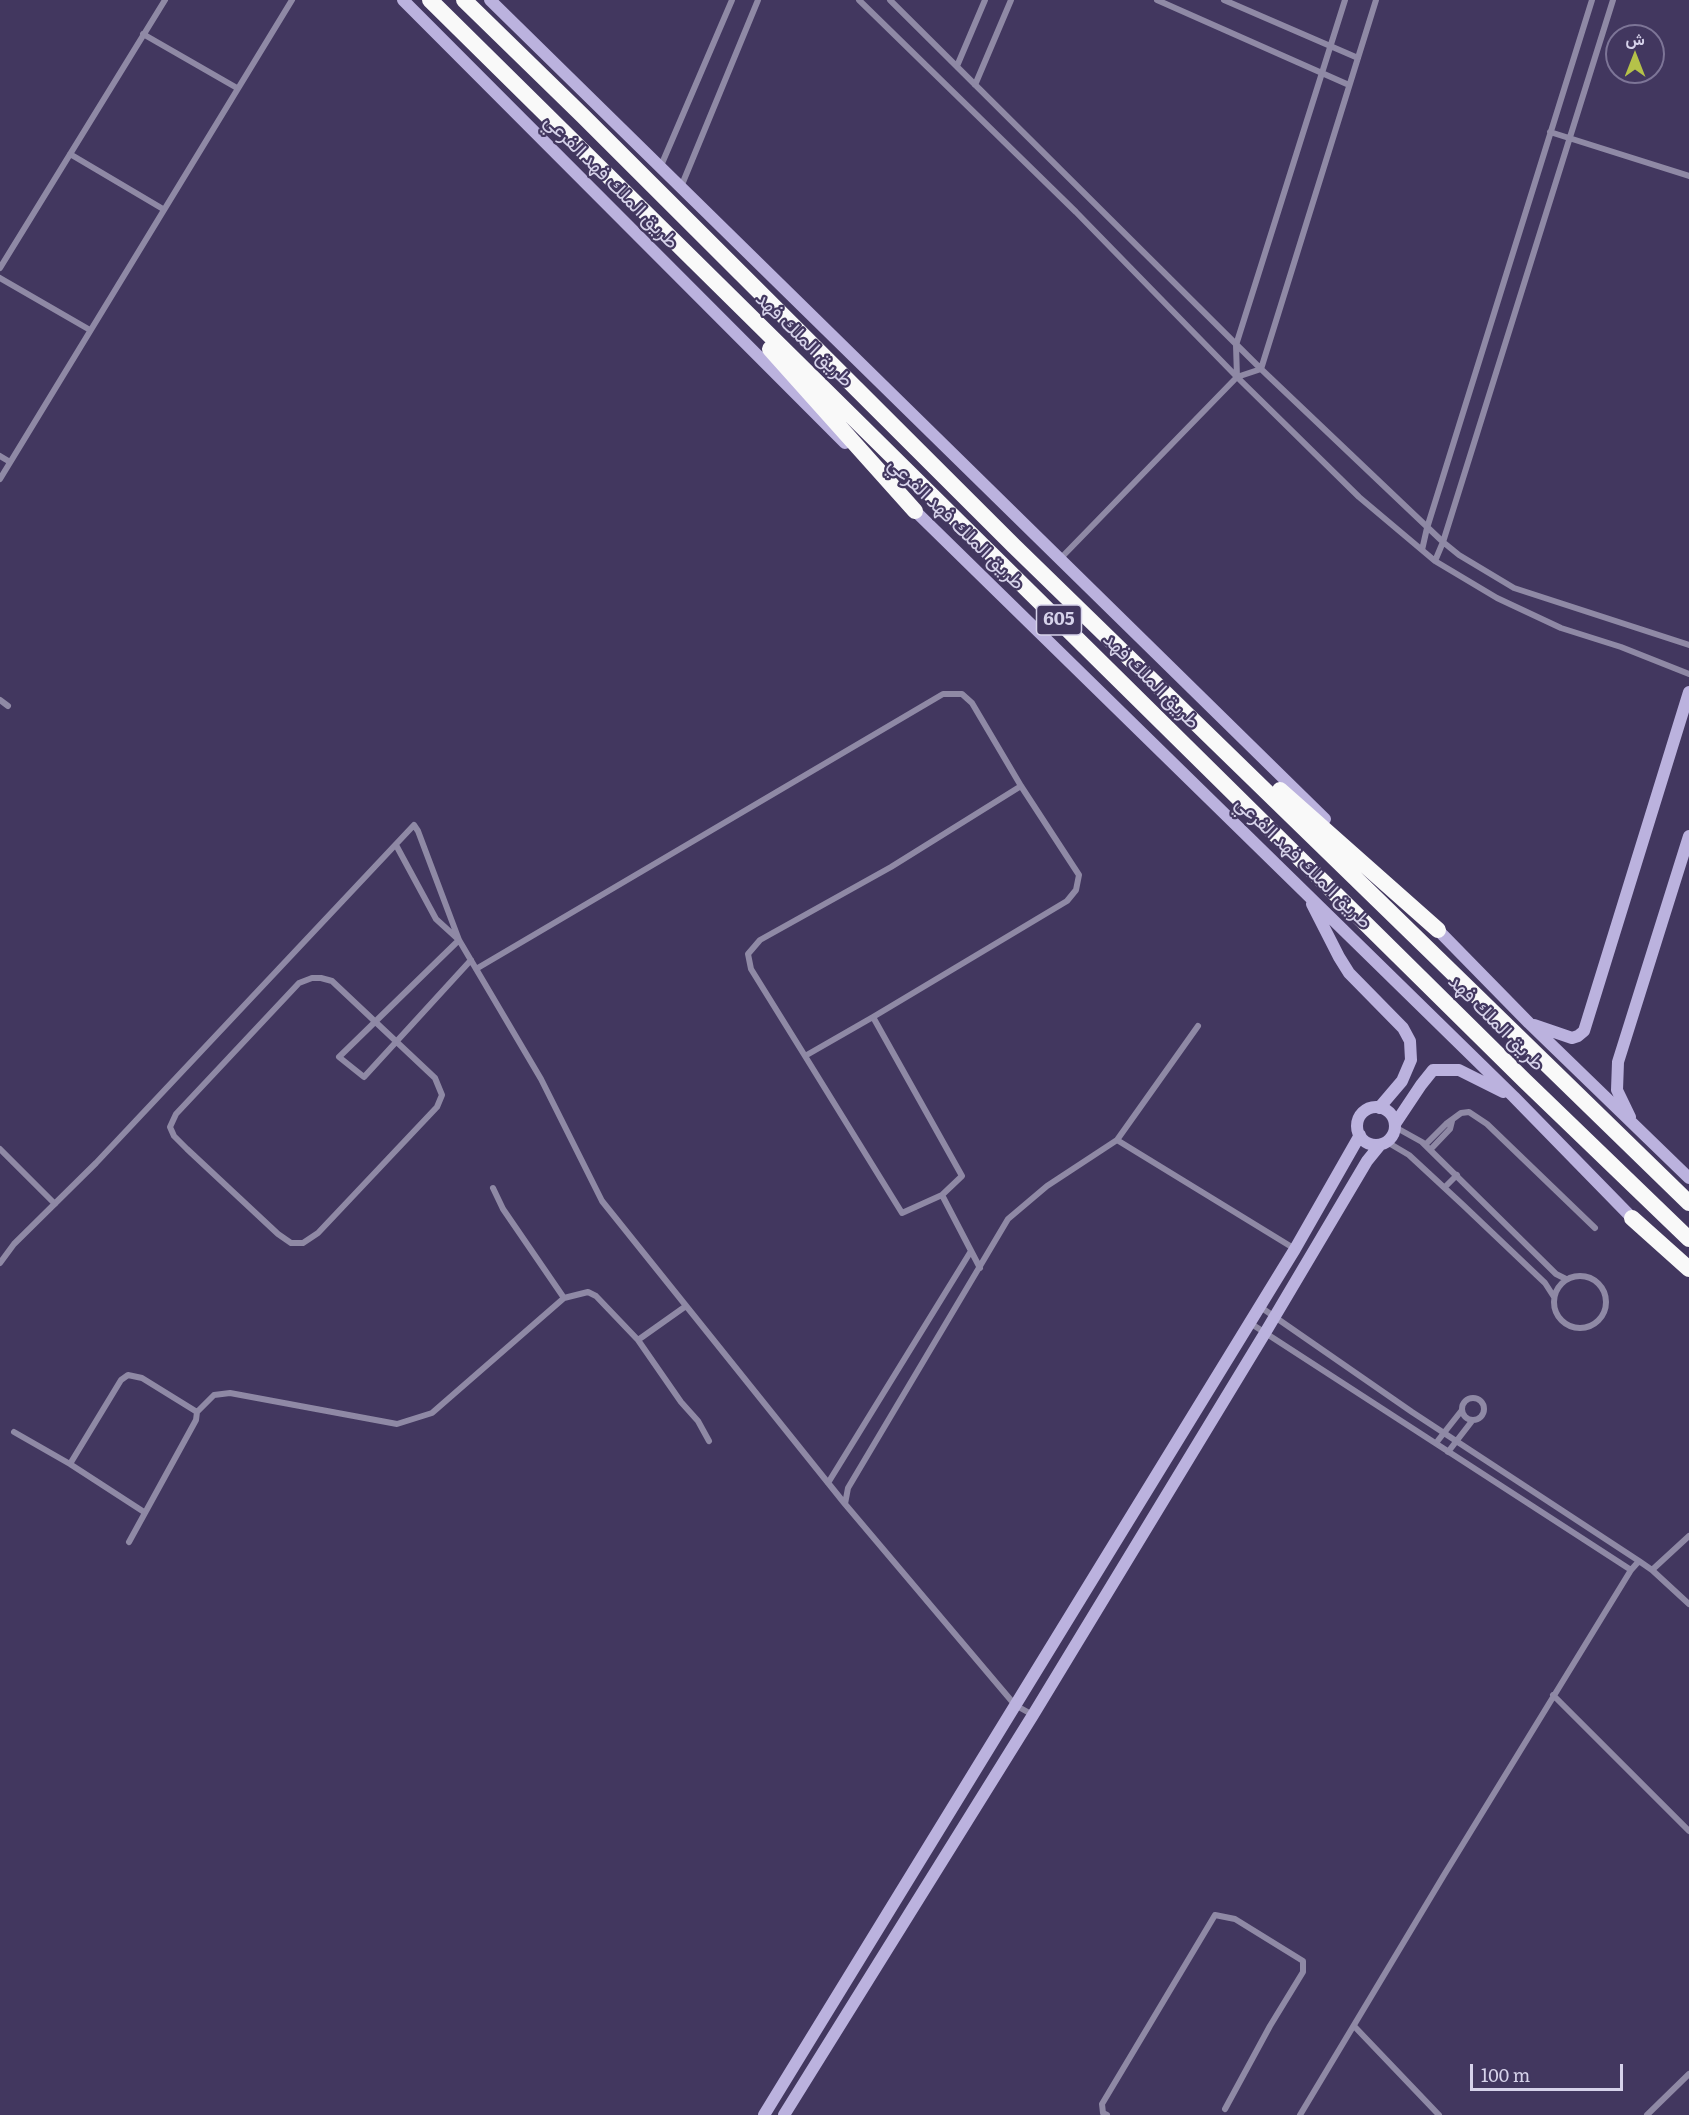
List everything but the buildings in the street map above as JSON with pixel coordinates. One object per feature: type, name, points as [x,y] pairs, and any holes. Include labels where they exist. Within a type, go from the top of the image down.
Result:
[{"type":"highway","name":"طريق الملك فهد","points":[[430,0],[1689,1239]]},
{"type":"highway","name":"طريق الملك فهد","points":[[464,0],[1104,634],[1689,1203]]},
{"type":"highway","points":[[654,222],[915,511]]},
{"type":"highway","points":[[1104,634],[1438,930]]},
{"type":"highway","points":[[1632,1218],[1689,1269]]},
{"type":"main road","name":"طريق الملك فهد الفرعي","points":[[403,0],[807,407],[1514,1097],[1689,1274]]},
{"type":"main road","points":[[492,2],[1059,561],[1438,930],[1528,1023],[1689,1178]]},
{"type":"main road","points":[[1528,1023],[1572,1038],[1584,1031],[1593,1009],[1689,692]]},
{"type":"main road","points":[[1634,1123],[1617,1090],[1618,1062],[1689,836]]},
{"type":"main road","points":[[1306,893],[1349,973],[1403,1028],[1410,1041],[1411,1060],[1402,1081],[1379,1108]]},
{"type":"main road","points":[[783,2115],[1033,1715],[1367,1161],[1394,1134],[1395,1126],[1421,1085],[1433,1070],[1460,1070],[1514,1097]]},
{"type":"main road","points":[[1383,1143],[1366,1142],[1360,1135],[1357,1124],[1362,1114],[1371,1108],[1379,1108],[1390,1113],[1395,1126]]},
{"type":"main road","points":[[764,2115],[1295,1249],[1360,1135]]},
{"type":"street","points":[[0,268],[165,0]]},
{"type":"street","points":[[0,479],[292,0]]},
{"type":"street","points":[[660,168],[732,0]]},
{"type":"street","points":[[681,187],[758,0]]},
{"type":"street","points":[[859,0],[1076,212],[1237,377],[1359,497],[1435,561],[1497,598],[1561,628],[1621,647],[1689,674]]},
{"type":"street","points":[[891,0],[1236,345],[1427,528],[1459,555],[1514,588],[1689,645]]},
{"type":"street","points":[[957,66],[986,0]]},
{"type":"street","points":[[975,85],[1011,0]]},
{"type":"street","points":[[1157,0],[1350,85]]},
{"type":"street","points":[[1224,0],[1358,58]]},
{"type":"street","points":[[1237,377],[1236,345],[1345,0]]},
{"type":"street","points":[[1261,369],[1376,0]]},
{"type":"street","points":[[1422,550],[1592,0]]},
{"type":"street","points":[[1435,561],[1571,139],[1613,0]]},
{"type":"street","points":[[143,34],[237,88]]},
{"type":"street","points":[[1550,132],[1689,176]]},
{"type":"street","points":[[70,154],[163,210]]},
{"type":"street","points":[[0,278],[90,330]]},
{"type":"street","points":[[1059,561],[1237,377],[1261,369]]},
{"type":"street","points":[[0,456],[10,462]]},
{"type":"street","points":[[476,969],[943,694],[962,694],[972,703],[1021,786],[1079,875],[1076,890],[1067,901],[805,1056]]},
{"type":"street","points":[[0,700],[8,706]]},
{"type":"street","points":[[873,1017],[962,1176],[942,1196],[902,1213],[751,969],[748,954],[760,940],[891,867],[1021,786]]},
{"type":"street","points":[[0,1263],[14,1244],[96,1163],[414,825],[459,940],[541,1079],[602,1201],[845,1504],[1016,1705],[1033,1715]]},
{"type":"street","points":[[396,845],[435,919],[459,940]]},
{"type":"street","points":[[459,940],[339,1057],[363,1077],[471,960]]},
{"type":"street","points":[[312,978],[332,981],[375,1022],[435,1078],[442,1095],[437,1107],[318,1233],[303,1243],[291,1243],[278,1234],[174,1136],[170,1127],[176,1114],[299,983],[312,978]]},
{"type":"street","points":[[845,1504],[848,1488],[1008,1220],[1047,1186],[1117,1140],[1198,1026]]},
{"type":"street","points":[[1428,1147],[1450,1129],[1452,1121],[1461,1113],[1469,1112],[1487,1124],[1595,1228]]},
{"type":"street","points":[[1395,1126],[1428,1147],[1557,1274],[1566,1279]]},
{"type":"street","points":[[1117,1140],[1295,1249]]},
{"type":"street","points":[[1383,1143],[1409,1155],[1545,1283],[1554,1297]]},
{"type":"street","points":[[0,1149],[55,1204]]},
{"type":"street","points":[[1445,1188],[1457,1175]]},
{"type":"street","points":[[493,1188],[503,1209],[564,1298]]},
{"type":"street","points":[[942,1196],[980,1268]]},
{"type":"street","points":[[1501,1241],[1513,1230]]},
{"type":"street","points":[[828,1482],[971,1251]]},
{"type":"street","points":[[1578,1275],[1596,1281],[1604,1290],[1606,1297],[1603,1315],[1588,1327],[1569,1326],[1556,1313],[1554,1297],[1557,1288],[1566,1279],[1578,1275]]},
{"type":"street","points":[[129,1542],[196,1420],[197,1412],[214,1395],[230,1393],[397,1424],[432,1413],[564,1298],[588,1293],[596,1296],[638,1340],[681,1402],[698,1421],[710,1441]]},
{"type":"street","points":[[638,1340],[686,1306]]},
{"type":"street","points":[[1260,1306],[1455,1440],[1652,1570],[1689,1604]]},
{"type":"street","points":[[1249,1323],[1631,1570]]},
{"type":"street","points":[[70,1464],[121,1380],[128,1375],[142,1378],[197,1412]]},
{"type":"street","points":[[1436,1443],[1462,1410],[1464,1403],[1470,1399],[1481,1402],[1484,1408],[1483,1415],[1479,1419],[1472,1420],[1465,1417],[1462,1410]]},
{"type":"street","points":[[1448,1452],[1472,1420]]},
{"type":"street","points":[[14,1432],[70,1464],[144,1512]]},
{"type":"street","points":[[1652,1570],[1689,1536]]},
{"type":"street","points":[[1300,2115],[1553,1695],[1631,1570],[1639,1561]]},
{"type":"street","points":[[1553,1695],[1689,1832]]},
{"type":"street","points":[[1107,2115],[1103,2113],[1102,2104],[1215,1915],[1235,1919],[1303,1961],[1303,1972],[1225,2109]]},
{"type":"street","points":[[1354,2026],[1439,2115]]},
{"type":"street","points":[[1647,2115],[1689,2074]]}]
